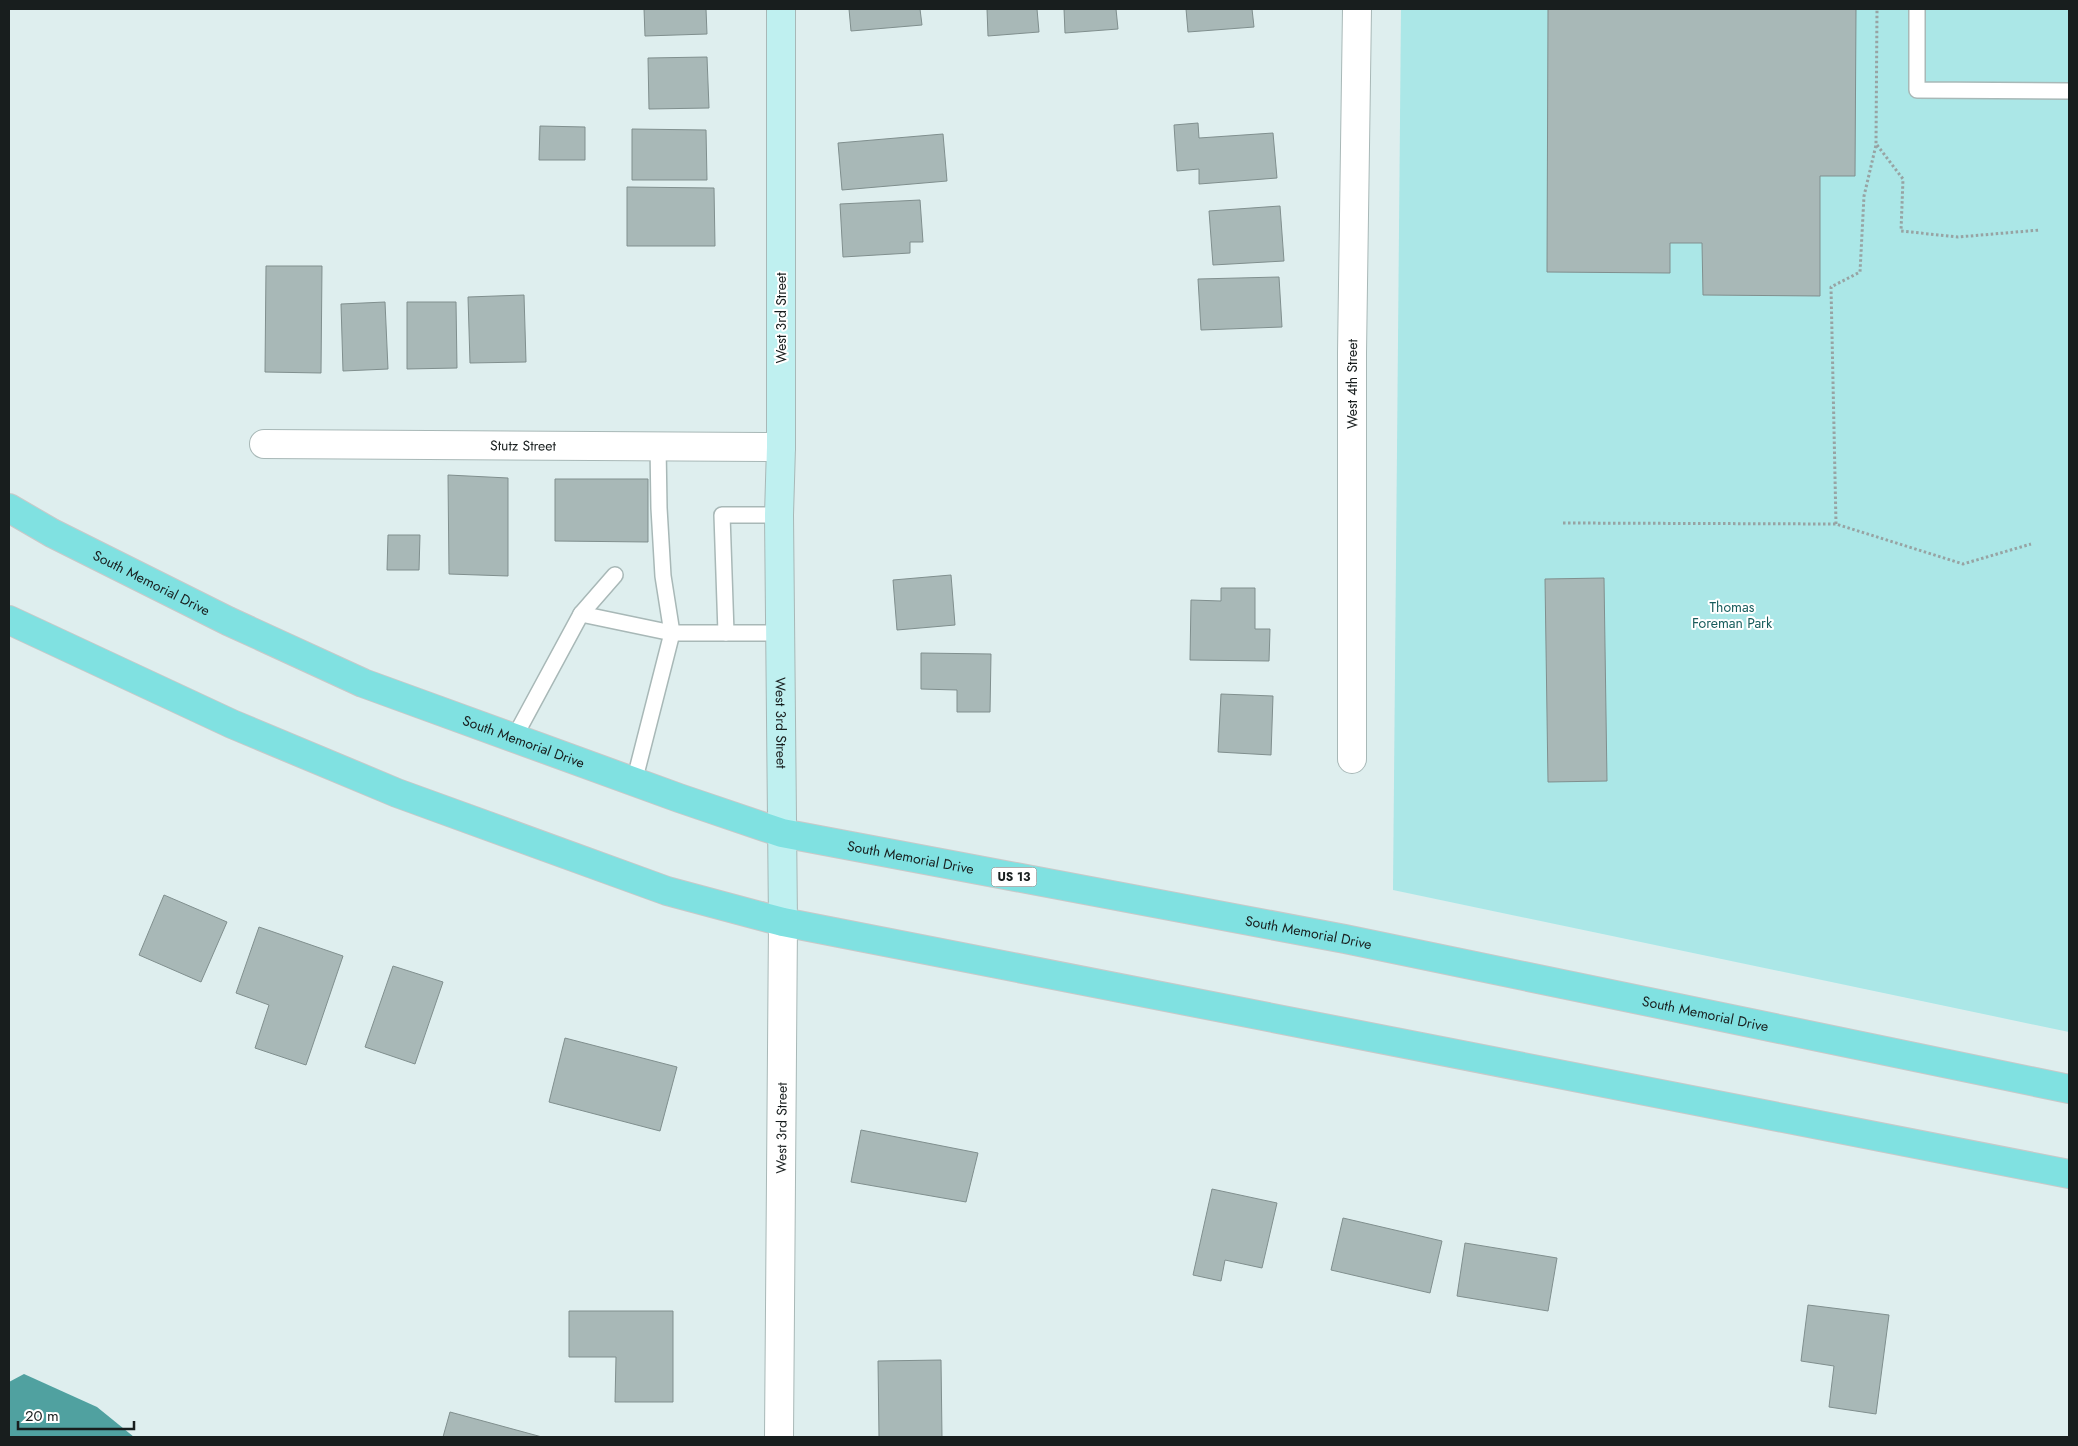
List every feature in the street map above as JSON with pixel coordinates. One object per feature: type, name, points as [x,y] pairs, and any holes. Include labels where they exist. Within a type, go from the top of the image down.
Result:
[{"type":"main road","name":"South Memorial Drive","points":[[9,508],[60,538],[363,683],[782,834],[1344,939],[2069,1088]]},
{"type":"main road","points":[[9,620],[232,724],[397,793],[667,891],[782,922],[2069,1174]]},
{"type":"street","name":"West 3rd Street","points":[[779,1437],[782,922],[782,634],[779,515],[781,447],[781,9]]},
{"type":"street","name":"West 4th Street","points":[[1352,759],[1352,353],[1357,9]]},
{"type":"street","name":"Stutz Street","points":[[264,444],[781,447]]},
{"type":"lane","points":[[1917,9],[1917,90],[2069,91]]},
{"type":"lane","points":[[634,782],[672,633],[656,576],[658,445]]},
{"type":"lane","points":[[726,634],[722,515],[779,515]]},
{"type":"lane","points":[[514,738],[581,614],[615,574]]},
{"type":"lane","points":[[581,614],[672,633],[782,634]]},
{"type":"path","points":[[1836,524],[1831,286],[1860,272],[1864,196],[1876,145],[1877,9]]},
{"type":"path","points":[[1876,145],[1903,179],[1900,231],[1958,237],[2040,230]]},
{"type":"path","points":[[1563,523],[1836,524],[1963,564],[2031,544]]},
{"type":"green space","name":"Thomas Foreman Park","points":[[1401,9],[2069,9],[2069,1032],[1393,890]]},
{"type":"shaded area","points":[[24,1374],[97,1407],[134,1437],[9,1437],[9,1382]]},
{"type":"building","points":[[644,9],[706,9],[707,34],[645,36]]},
{"type":"building","points":[[849,9],[920,9],[922,25],[851,31]]},
{"type":"building","points":[[987,9],[1037,9],[1039,32],[988,36]]},
{"type":"building","points":[[1064,9],[1116,9],[1118,29],[1065,33]]},
{"type":"building","points":[[1186,9],[1252,9],[1254,27],[1188,32]]},
{"type":"building","points":[[1548,9],[1856,9],[1855,176],[1820,176],[1820,296],[1703,295],[1702,243],[1670,243],[1670,273],[1547,272]]},
{"type":"building","points":[[707,57],[709,108],[649,109],[648,58]]},
{"type":"building","points":[[1198,123],[1199,138],[1273,133],[1277,178],[1199,184],[1199,169],[1177,171],[1174,125]]},
{"type":"building","points":[[540,126],[585,127],[585,160],[539,160]]},
{"type":"building","points":[[632,129],[706,130],[707,180],[632,180]]},
{"type":"building","points":[[943,134],[947,181],[842,190],[838,143]]},
{"type":"building","points":[[627,187],[714,188],[715,246],[627,246]]},
{"type":"building","points":[[920,200],[923,242],[910,242],[910,253],[843,257],[840,204]]},
{"type":"building","points":[[1280,206],[1284,261],[1213,265],[1209,211]]},
{"type":"building","points":[[266,266],[322,266],[321,373],[265,372]]},
{"type":"building","points":[[1279,277],[1282,327],[1201,330],[1198,279]]},
{"type":"building","points":[[524,295],[526,362],[470,363],[468,297]]},
{"type":"building","points":[[385,302],[388,369],[343,371],[341,304]]},
{"type":"building","points":[[407,302],[456,302],[457,368],[407,369]]},
{"type":"building","points":[[448,475],[508,478],[508,576],[449,574]]},
{"type":"building","points":[[555,479],[648,479],[648,542],[555,541]]},
{"type":"building","points":[[388,535],[420,535],[419,570],[387,570]]},
{"type":"building","points":[[951,575],[955,625],[897,630],[893,580]]},
{"type":"building","points":[[1604,578],[1607,781],[1548,782],[1545,579]]},
{"type":"building","points":[[1221,588],[1255,588],[1255,629],[1270,629],[1269,661],[1190,660],[1191,600],[1221,601]]},
{"type":"building","points":[[921,653],[991,654],[990,712],[957,712],[957,690],[921,689]]},
{"type":"building","points":[[1221,694],[1273,696],[1271,755],[1218,752]]},
{"type":"building","points":[[164,895],[227,922],[201,982],[139,955]]},
{"type":"building","points":[[259,927],[343,956],[306,1065],[255,1048],[269,1005],[236,993]]},
{"type":"building","points":[[393,966],[443,982],[415,1064],[365,1047]]},
{"type":"building","points":[[565,1038],[677,1067],[660,1131],[549,1102]]},
{"type":"building","points":[[861,1130],[978,1153],[966,1202],[851,1182]]},
{"type":"building","points":[[1212,1189],[1277,1203],[1262,1268],[1225,1260],[1221,1281],[1193,1275]]},
{"type":"building","points":[[1343,1218],[1442,1241],[1430,1293],[1331,1270]]},
{"type":"building","points":[[1465,1243],[1557,1258],[1548,1311],[1457,1296]]},
{"type":"building","points":[[1808,1305],[1889,1315],[1876,1414],[1829,1407],[1834,1366],[1801,1361]]},
{"type":"building","points":[[569,1311],[673,1311],[673,1402],[615,1402],[616,1357],[569,1357]]},
{"type":"building","points":[[941,1360],[942,1437],[879,1437],[878,1361]]},
{"type":"building","points":[[450,1412],[542,1437],[443,1437]]}]
